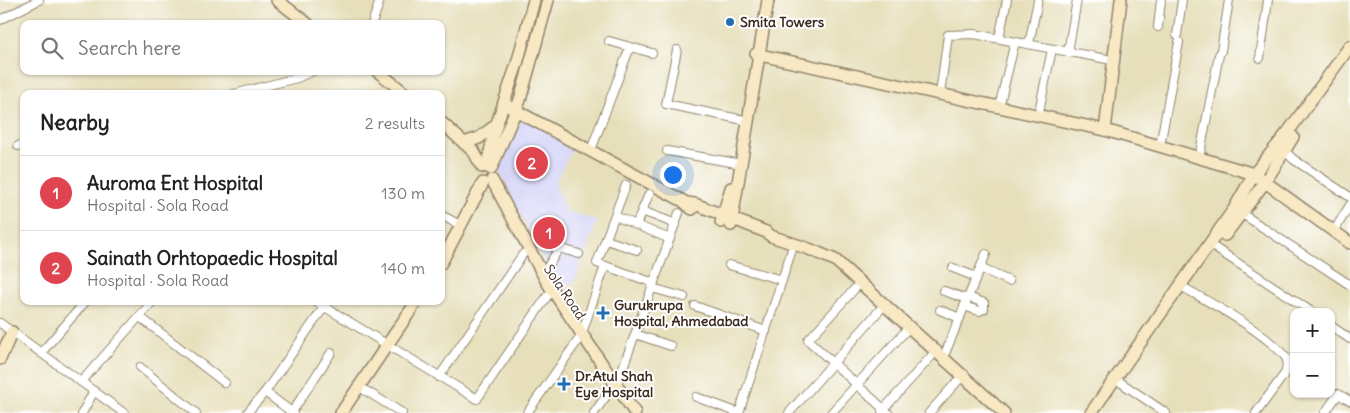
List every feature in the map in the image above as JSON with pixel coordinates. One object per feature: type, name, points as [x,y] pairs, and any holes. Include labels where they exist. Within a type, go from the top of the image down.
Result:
[{"type":"street","points":[[0,20],[39,0]]},
{"type":"street","points":[[277,0],[303,20]]},
{"type":"street","points":[[287,0],[313,20]]},
{"type":"street","points":[[373,20],[380,0]]},
{"type":"street","points":[[486,174],[496,125],[504,104],[534,0]]},
{"type":"street","points":[[445,254],[462,226],[516,109],[548,0]]},
{"type":"street","points":[[726,221],[758,55],[764,0]]},
{"type":"street","points":[[726,221],[768,0]]},
{"type":"street","points":[[999,38],[1007,0]]},
{"type":"street","points":[[1029,44],[1038,0]]},
{"type":"street","points":[[1068,52],[1077,0]]},
{"type":"street","points":[[1105,130],[1112,60],[1121,0]]},
{"type":"street","points":[[1158,27],[1162,0]]},
{"type":"street","points":[[1160,146],[1178,38],[1182,0]]},
{"type":"street","points":[[1199,158],[1229,0]]},
{"type":"street","points":[[1260,58],[1268,0]]},
{"type":"street","points":[[940,94],[948,35],[974,34],[1112,60]]},
{"type":"street","points":[[610,41],[652,53]]},
{"type":"street","points":[[999,107],[1014,42]]},
{"type":"street","points":[[1091,413],[1234,209],[1254,174],[1288,132],[1350,46]]},
{"type":"street","points":[[591,150],[630,47]]},
{"type":"street","points":[[1038,116],[1052,49]]},
{"type":"street","points":[[677,50],[666,104],[744,120]]},
{"type":"street","points":[[758,55],[1105,130],[1254,174],[1350,242]]},
{"type":"street","points":[[1098,413],[1215,248],[1266,182],[1284,150],[1350,59]]},
{"type":"street","points":[[250,90],[304,75]]},
{"type":"street","points":[[374,75],[392,90]]},
{"type":"street","points":[[382,75],[401,90]]},
{"type":"street","points":[[504,104],[591,150],[693,209],[726,221],[766,232],[771,236],[835,260],[964,374],[1004,413]]},
{"type":"street","points":[[464,143],[479,138],[496,125]]},
{"type":"street","name":"Sola Road","points":[[445,126],[474,152],[543,275],[580,336],[635,413]]},
{"type":"street","name":"Sola Road","points":[[445,134],[486,174],[498,208],[523,254],[548,295],[580,336]]},
{"type":"street","points":[[1284,150],[1293,159],[1350,197]]},
{"type":"street","points":[[668,151],[736,163]]},
{"type":"street","points":[[626,185],[597,263],[684,297]]},
{"type":"street","points":[[636,225],[649,194]]},
{"type":"street","points":[[1334,231],[1350,205]]},
{"type":"street","points":[[642,211],[676,224]]},
{"type":"street","points":[[594,413],[614,386],[636,334],[679,213]]},
{"type":"street","points":[[1241,213],[1350,285]]},
{"type":"street","points":[[445,216],[462,226]]},
{"type":"street","points":[[615,216],[670,239]]},
{"type":"street","points":[[606,240],[637,250]]},
{"type":"street","points":[[696,397],[739,413],[794,244]]},
{"type":"street","points":[[543,275],[560,248],[578,254]]},
{"type":"street","points":[[1215,248],[1306,308]]},
{"type":"street","points":[[439,377],[523,254]]},
{"type":"street","points":[[860,283],[808,340],[884,412],[940,353],[960,318],[986,254]]},
{"type":"street","points":[[729,265],[782,280]]},
{"type":"street","points":[[527,413],[580,336],[605,266]]},
{"type":"street","points":[[953,268],[976,277]]},
{"type":"street","points":[[980,268],[1009,280]]},
{"type":"street","points":[[1186,289],[1226,312],[1277,346],[1287,360],[1286,372],[1256,413]]},
{"type":"street","points":[[944,291],[967,301]]},
{"type":"street","points":[[321,305],[477,399],[548,295]]},
{"type":"street","points":[[788,413],[834,364],[885,304]]},
{"type":"street","points":[[41,353],[83,305]]},
{"type":"street","points":[[81,382],[150,305]]},
{"type":"street","points":[[341,413],[414,305]]},
{"type":"street","points":[[695,306],[766,331]]},
{"type":"street","points":[[247,413],[265,392],[324,307]]},
{"type":"street","points":[[940,310],[960,318]]},
{"type":"street","points":[[140,316],[225,383]]},
{"type":"street","points":[[0,323],[124,413]]},
{"type":"street","points":[[832,413],[910,326]]},
{"type":"street","points":[[1335,329],[1350,339]]},
{"type":"street","points":[[0,359],[12,332]]},
{"type":"street","points":[[636,334],[671,346]]},
{"type":"street","points":[[265,392],[292,413],[331,352]]},
{"type":"street","points":[[140,367],[196,413]]},
{"type":"street","points":[[929,413],[964,374]]},
{"type":"street","points":[[1120,382],[1166,413]]},
{"type":"street","points":[[358,386],[402,413]]},
{"type":"street","name":"Sola Road","points":[[614,386],[628,413]]},
{"type":"street","points":[[82,413],[94,391]]},
{"type":"street","points":[[1325,413],[1338,394],[1350,401]]},
{"type":"shaded area","points":[[524,116],[575,144],[555,182],[565,210],[597,221],[574,283],[569,283],[563,298],[496,166]]},
{"type":"place","name":"Smita Towers","points":[[730,22]]},
{"type":"place","name":"Sainath Orhtopaedic Hospital","points":[[532,163]]},
{"type":"place","name":"Auroma Ent Hospital","points":[[549,233]]},
{"type":"place","name":"Gurukrupa Hospital, Ahmedabad","points":[[603,313]]},
{"type":"place","name":"Dr.Atul Shah Eye Hospital","points":[[564,384]]}]
